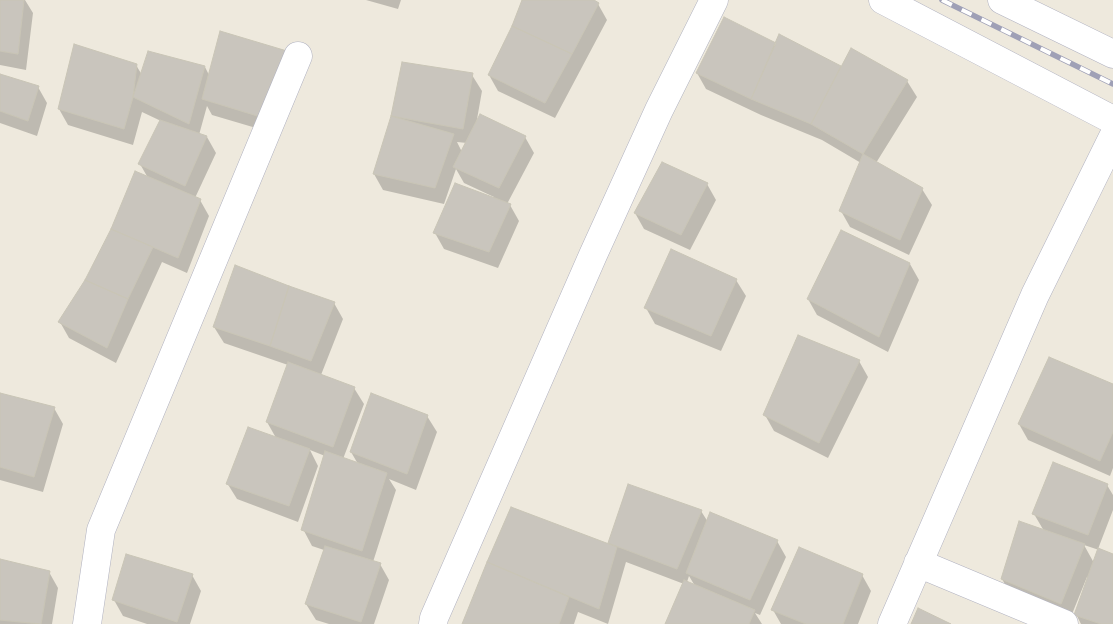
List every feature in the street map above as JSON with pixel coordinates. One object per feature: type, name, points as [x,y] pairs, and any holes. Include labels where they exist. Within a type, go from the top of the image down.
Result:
[{"type":"street","points":[[433,624],[593,255],[659,110],[714,0]]},
{"type":"street","points":[[883,0],[1113,120]]},
{"type":"street","points":[[1002,0],[1113,54]]},
{"type":"street","points":[[87,624],[101,530],[298,56]]},
{"type":"street","points":[[892,624],[1035,295],[1113,137]]},
{"type":"street","points":[[918,563],[1064,624]]},
{"type":"building","points":[[0,0],[24,0],[18,54],[0,51]]},
{"type":"building","points":[[522,0],[594,0],[599,3],[572,54],[512,26]]},
{"type":"building","points":[[724,17],[776,43],[751,99],[696,73]]},
{"type":"building","points":[[512,26],[572,54],[545,103],[488,75]]},
{"type":"building","points":[[220,31],[287,51],[264,118],[202,99]]},
{"type":"building","points":[[779,34],[841,66],[811,124],[751,99]]},
{"type":"building","points":[[74,44],[137,64],[133,97],[124,129],[58,109]]},
{"type":"building","points":[[851,48],[908,80],[863,154],[811,124]]},
{"type":"building","points":[[148,51],[205,66],[189,124],[133,97]]},
{"type":"building","points":[[402,62],[473,73],[463,129],[391,116]]},
{"type":"building","points":[[0,74],[39,86],[28,121],[0,111]]},
{"type":"building","points":[[480,114],[526,136],[499,188],[453,167]]},
{"type":"building","points":[[391,116],[454,134],[435,188],[373,174]]},
{"type":"building","points":[[160,120],[207,136],[185,186],[138,164]]},
{"type":"building","points":[[863,154],[923,188],[900,240],[839,211]]},
{"type":"building","points":[[662,162],[708,183],[681,235],[634,213]]},
{"type":"building","points":[[135,171],[201,199],[178,258],[111,229]]},
{"type":"building","points":[[455,183],[511,204],[489,252],[433,233]]},
{"type":"building","points":[[111,229],[153,247],[128,299],[85,280]]},
{"type":"building","points":[[841,230],[910,263],[879,337],[807,299]]},
{"type":"building","points":[[671,249],[737,279],[711,336],[644,308]]},
{"type":"building","points":[[235,265],[289,286],[270,346],[213,327]]},
{"type":"building","points":[[85,280],[128,299],[107,348],[58,322]]},
{"type":"building","points":[[289,286],[335,302],[311,361],[270,346]]},
{"type":"building","points":[[798,335],[860,360],[819,443],[763,415]]},
{"type":"building","points":[[1049,357],[1113,384],[1113,432],[1100,461],[1018,424]]},
{"type":"building","points":[[288,362],[355,387],[333,447],[266,422]]},
{"type":"building","points":[[0,393],[55,407],[34,477],[0,467]]},
{"type":"building","points":[[371,393],[428,415],[407,474],[350,452]]},
{"type":"building","points":[[248,427],[310,449],[289,506],[226,484]]},
{"type":"building","points":[[325,451],[387,473],[362,551],[301,530]]},
{"type":"building","points":[[1053,462],[1108,484],[1088,535],[1032,514]]},
{"type":"building","points":[[628,484],[702,510],[677,569],[608,543]]},
{"type":"building","points":[[511,507],[617,547],[599,609],[487,562]]},
{"type":"building","points":[[710,512],[778,540],[750,600],[686,573]]},
{"type":"building","points":[[1019,521],[1085,544],[1061,604],[1001,579]]},
{"type":"building","points":[[325,546],[381,563],[361,622],[305,604]]},
{"type":"building","points":[[799,547],[863,574],[843,624],[806,624],[771,610]]},
{"type":"building","points":[[1098,548],[1113,554],[1113,624],[1101,624],[1074,615]]},
{"type":"building","points":[[126,554],[193,574],[177,622],[112,600]]},
{"type":"building","points":[[0,559],[50,571],[41,624],[0,620]]},
{"type":"building","points":[[487,562],[569,597],[559,624],[462,624]]},
{"type":"building","points":[[684,580],[755,610],[749,624],[665,624]]},
{"type":"building","points":[[918,608],[951,624],[911,624]]},
{"type":"railway","points":[[942,0],[1113,84]]}]
